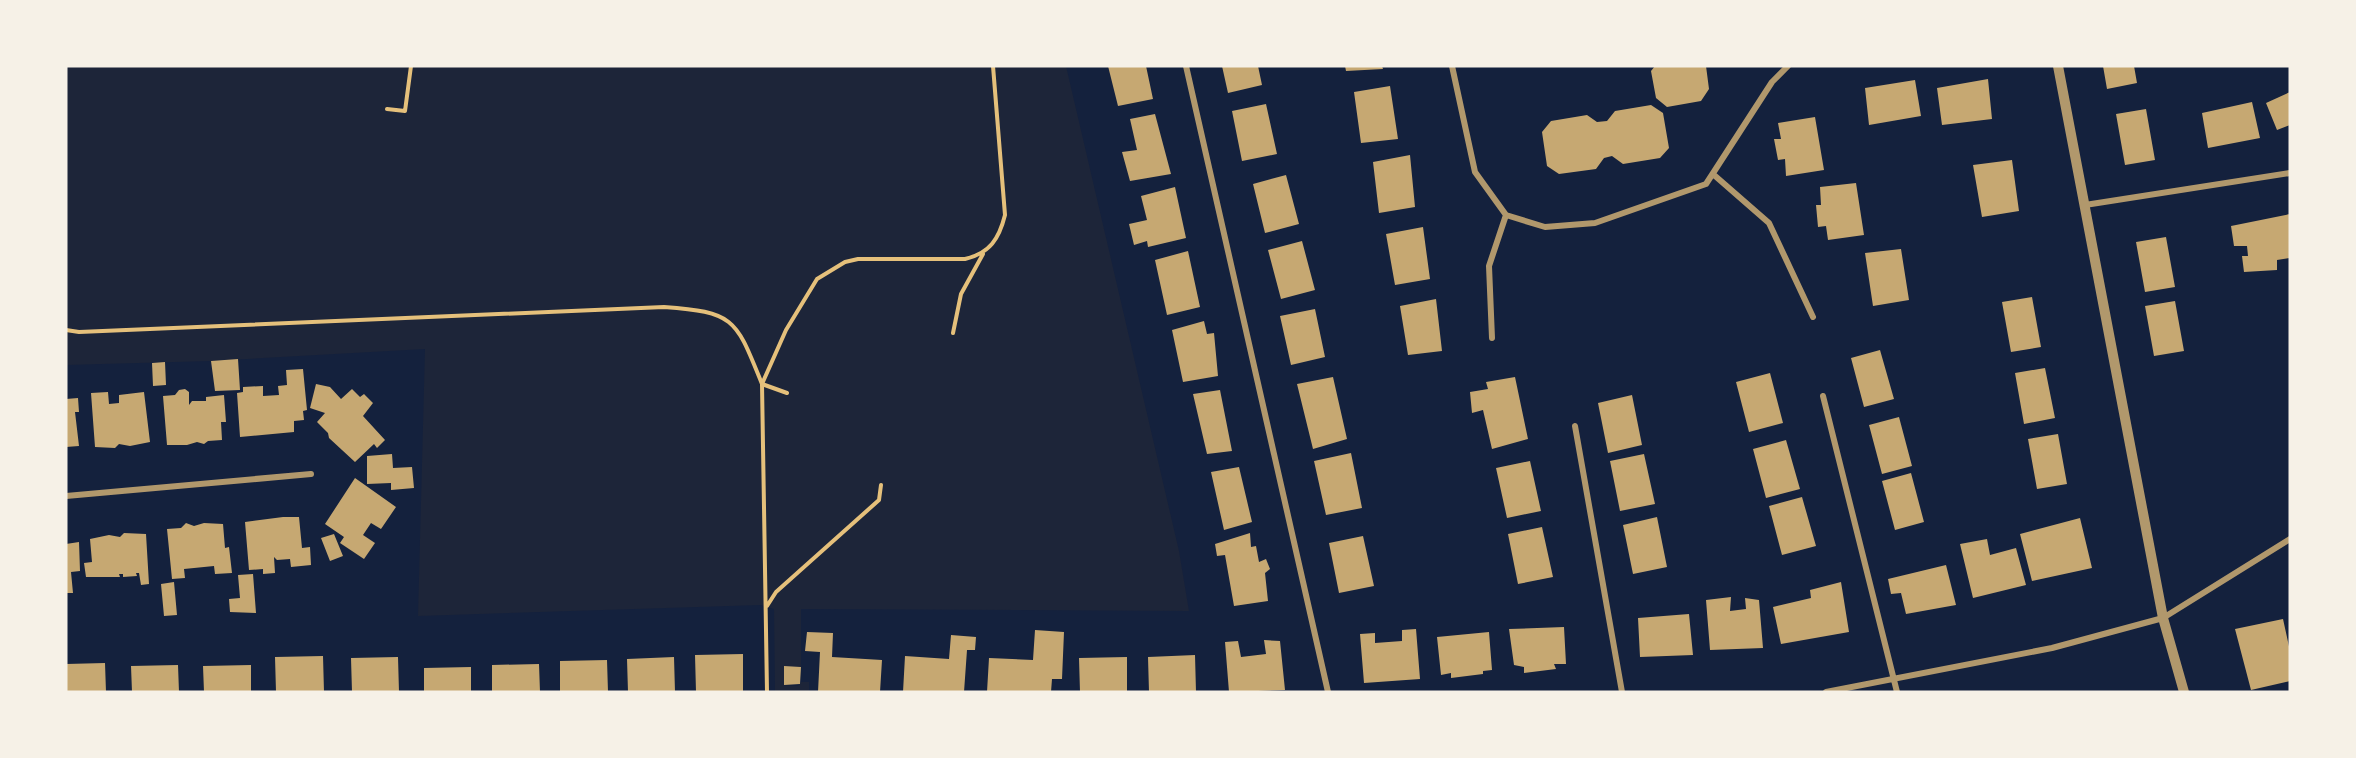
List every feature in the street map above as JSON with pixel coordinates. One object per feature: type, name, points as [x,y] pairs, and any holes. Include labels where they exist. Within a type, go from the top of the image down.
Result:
[{"type":"street","points":[[1186,66],[1328,692]]},
{"type":"street","points":[[1452,66],[1475,172],[1506,215],[1545,227],[1595,223],[1706,184],[1714,175],[1772,82],[1788,66]]},
{"type":"street","points":[[2058,66],[2163,618],[2184,692]]},
{"type":"street","points":[[2085,205],[2290,173]]},
{"type":"street","points":[[1714,175],[1768,223],[1813,317]]},
{"type":"street","points":[[1492,338],[1489,266],[1506,215]]},
{"type":"street","points":[[1823,396],[1897,692]]},
{"type":"street","points":[[1575,426],[1622,692]]},
{"type":"street","points":[[66,496],[311,474]]},
{"type":"street","points":[[1826,692],[2052,648],[2163,618],[2290,539]]},
{"type":"path","points":[[387,109],[405,111],[411,66]]},
{"type":"path","points":[[762,384],[800,304],[817,279],[833,267],[858,259],[965,259],[983,253],[992,246],[1001,231],[1005,216],[993,66]]},
{"type":"path","points":[[953,333],[954,316],[961,294],[983,253]]},
{"type":"path","points":[[66,330],[79,332],[664,307],[698,309],[728,319],[741,334],[762,384],[767,692]]},
{"type":"path","points":[[762,384],[787,393]]},
{"type":"path","points":[[766,606],[776,592],[879,500],[881,485]]},
{"type":"shaded area","points":[[66,66],[1066,66],[1179,551],[1189,611],[801,609],[801,667],[784,666],[784,685],[798,686],[801,682],[809,682],[809,692],[775,692],[774,609],[761,605],[418,616],[425,349],[211,361],[66,365]]},
{"type":"building","points":[[1108,66],[1146,66],[1153,99],[1118,106]]},
{"type":"building","points":[[1222,66],[1258,66],[1262,85],[1228,93]]},
{"type":"building","points":[[1345,66],[1382,66],[1383,69],[1346,71]]},
{"type":"building","points":[[1655,66],[1706,66],[1709,89],[1701,101],[1667,107],[1656,98],[1651,71]]},
{"type":"building","points":[[2103,66],[2134,66],[2137,83],[2107,89]]},
{"type":"building","points":[[1988,79],[1992,119],[1942,125],[1937,88]]},
{"type":"building","points":[[1915,80],[1921,116],[1869,125],[1865,88]]},
{"type":"building","points":[[1390,86],[1398,139],[1361,143],[1354,92]]},
{"type":"building","points":[[2290,92],[2290,125],[2277,130],[2266,103]]},
{"type":"building","points":[[2252,102],[2260,138],[2208,148],[2202,113]]},
{"type":"building","points":[[1266,104],[1277,154],[1242,161],[1232,111]]},
{"type":"building","points":[[1651,105],[1663,113],[1669,148],[1660,158],[1623,164],[1612,156],[1604,158],[1596,169],[1559,174],[1547,166],[1542,132],[1551,121],[1587,115],[1597,122],[1607,121],[1615,111]]},
{"type":"building","points":[[2146,109],[2155,160],[2125,165],[2116,114]]},
{"type":"building","points":[[1155,114],[1171,174],[1130,181],[1122,152],[1137,150],[1130,119]]},
{"type":"building","points":[[1815,117],[1824,170],[1786,176],[1785,159],[1778,160],[1774,139],[1781,139],[1778,123]]},
{"type":"building","points":[[1410,155],[1415,207],[1379,213],[1373,162]]},
{"type":"building","points":[[2012,160],[2019,211],[1982,217],[1973,165]]},
{"type":"building","points":[[1286,175],[1299,224],[1265,233],[1253,184]]},
{"type":"building","points":[[1856,183],[1864,235],[1828,240],[1826,226],[1818,227],[1816,205],[1821,205],[1820,187]]},
{"type":"building","points":[[1175,187],[1186,238],[1148,247],[1147,241],[1134,245],[1129,224],[1147,220],[1141,196]]},
{"type":"building","points":[[2290,214],[2290,258],[2277,260],[2277,270],[2244,272],[2242,256],[2248,256],[2247,246],[2234,246],[2231,226]]},
{"type":"building","points":[[1423,227],[1430,279],[1395,285],[1386,234]]},
{"type":"building","points":[[2166,237],[2175,287],[2145,292],[2136,242]]},
{"type":"building","points":[[1302,241],[1315,290],[1281,299],[1268,250]]},
{"type":"building","points":[[1901,249],[1909,300],[1873,306],[1865,253]]},
{"type":"building","points":[[1188,251],[1200,307],[1167,315],[1155,260]]},
{"type":"building","points":[[2032,297],[2041,347],[2011,352],[2002,302]]},
{"type":"building","points":[[1436,299],[1442,351],[1408,355],[1400,306]]},
{"type":"building","points":[[2175,301],[2184,351],[2154,356],[2145,306]]},
{"type":"building","points":[[1315,309],[1325,357],[1291,365],[1280,316]]},
{"type":"building","points":[[1204,321],[1207,334],[1214,333],[1218,376],[1183,382],[1172,330]]},
{"type":"building","points":[[1880,350],[1894,399],[1864,407],[1851,358]]},
{"type":"building","points":[[238,359],[240,390],[215,391],[211,361]]},
{"type":"building","points":[[165,362],[166,385],[153,386],[152,363]]},
{"type":"building","points":[[2045,368],[2055,418],[2024,424],[2015,373]]},
{"type":"building","points":[[303,369],[307,410],[303,411],[304,420],[294,421],[294,432],[240,437],[237,393],[243,392],[243,387],[263,386],[263,396],[279,395],[278,386],[287,385],[286,370]]},
{"type":"building","points":[[1770,373],[1783,423],[1749,432],[1736,382]]},
{"type":"building","points":[[1333,377],[1347,439],[1313,449],[1297,384]]},
{"type":"building","points":[[1515,377],[1528,439],[1492,449],[1483,410],[1472,413],[1470,392],[1488,389],[1486,382]]},
{"type":"building","points":[[316,384],[330,387],[341,399],[352,389],[360,397],[364,394],[373,403],[363,416],[385,440],[377,448],[374,444],[355,462],[329,438],[328,433],[317,422],[325,413],[310,408]]},
{"type":"building","points":[[185,389],[189,392],[189,405],[192,401],[206,401],[206,397],[224,395],[226,422],[221,422],[222,440],[208,441],[204,444],[197,442],[187,445],[167,445],[163,396],[175,395],[179,390]]},
{"type":"building","points":[[1220,390],[1232,451],[1207,454],[1193,394]]},
{"type":"building","points":[[108,392],[109,404],[119,403],[119,395],[144,392],[150,442],[130,446],[119,444],[115,448],[95,447],[91,393]]},
{"type":"building","points":[[1632,395],[1642,445],[1608,453],[1598,403]]},
{"type":"building","points":[[78,398],[79,412],[75,412],[79,446],[66,447],[66,399]]},
{"type":"building","points":[[1899,417],[1912,466],[1882,474],[1869,425]]},
{"type":"building","points":[[2058,434],[2067,484],[2037,489],[2028,439]]},
{"type":"building","points":[[1786,440],[1800,489],[1766,498],[1753,449]]},
{"type":"building","points":[[1351,453],[1362,508],[1326,515],[1314,461]]},
{"type":"building","points":[[392,454],[393,468],[412,467],[414,488],[391,490],[391,483],[367,484],[367,456]]},
{"type":"building","points":[[1644,454],[1655,504],[1620,511],[1610,461]]},
{"type":"building","points":[[1530,461],[1541,511],[1507,518],[1496,468]]},
{"type":"building","points":[[1239,467],[1252,522],[1224,530],[1211,472]]},
{"type":"building","points":[[1911,473],[1924,522],[1895,530],[1882,481]]},
{"type":"building","points":[[355,478],[396,507],[381,529],[371,523],[363,535],[375,543],[364,559],[340,543],[344,537],[325,524]]},
{"type":"building","points":[[1802,497],[1816,546],[1782,555],[1769,506]]},
{"type":"building","points":[[299,517],[302,548],[310,547],[311,565],[291,567],[290,559],[277,560],[274,557],[275,573],[263,574],[263,569],[249,570],[245,522]]},
{"type":"building","points":[[1657,517],[1667,567],[1633,574],[1623,525]]},
{"type":"building","points":[[2080,518],[2092,568],[2032,581],[2020,534]]},
{"type":"building","points":[[186,523],[194,526],[204,523],[223,524],[225,548],[229,547],[232,573],[215,574],[214,566],[184,569],[185,578],[172,579],[167,529],[181,528]]},
{"type":"building","points":[[1542,527],[1553,577],[1518,584],[1508,534]]},
{"type":"building","points":[[124,533],[146,534],[149,584],[141,585],[139,573],[136,573],[137,576],[123,577],[123,574],[119,574],[120,577],[86,577],[84,563],[92,562],[90,539],[109,535],[120,537]]},
{"type":"building","points":[[1250,533],[1251,547],[1256,546],[1259,562],[1266,559],[1270,569],[1265,573],[1268,601],[1234,606],[1225,555],[1217,556],[1215,544]]},
{"type":"building","points":[[334,534],[343,556],[330,561],[321,538]]},
{"type":"building","points":[[1363,536],[1374,586],[1339,593],[1329,543]]},
{"type":"building","points":[[1987,539],[1990,555],[2016,548],[2026,585],[1973,598],[1960,544]]},
{"type":"building","points":[[79,542],[80,571],[71,572],[73,593],[66,593],[66,544]]},
{"type":"building","points":[[1946,565],[1956,605],[1906,614],[1901,593],[1891,594],[1888,579]]},
{"type":"building","points":[[253,574],[256,613],[230,612],[229,599],[240,598],[238,575]]},
{"type":"building","points":[[174,582],[177,615],[164,616],[161,584]]},
{"type":"building","points":[[1841,582],[1849,632],[1781,644],[1773,607],[1811,598],[1810,590]]},
{"type":"building","points":[[1731,597],[1730,611],[1746,609],[1745,598],[1759,600],[1763,648],[1710,650],[1706,600]]},
{"type":"building","points":[[1689,614],[1693,655],[1640,657],[1638,618]]},
{"type":"building","points":[[2283,619],[2290,651],[2290,681],[2251,690],[2235,629]]},
{"type":"building","points":[[1564,627],[1566,664],[1554,664],[1556,669],[1524,673],[1524,667],[1514,665],[1509,629]]},
{"type":"building","points":[[1416,629],[1420,679],[1364,683],[1360,634],[1375,633],[1375,643],[1402,641],[1402,630]]},
{"type":"building","points":[[1035,630],[1064,632],[1062,679],[1052,679],[1051,692],[987,692],[989,658],[1033,660]]},
{"type":"building","points":[[807,632],[833,633],[832,657],[882,660],[880,692],[818,692],[820,652],[805,651]]},
{"type":"building","points":[[1489,632],[1492,670],[1483,671],[1483,674],[1451,678],[1451,673],[1441,675],[1437,637]]},
{"type":"building","points":[[951,635],[976,637],[975,650],[967,650],[964,692],[903,692],[905,656],[949,659]]},
{"type":"building","points":[[1264,640],[1280,641],[1285,690],[1229,692],[1225,642],[1238,641],[1241,657],[1266,654]]},
{"type":"building","points":[[743,654],[743,692],[696,692],[695,655]]},
{"type":"building","points":[[1195,655],[1196,692],[1149,692],[1148,657]]},
{"type":"building","points":[[323,656],[324,692],[276,692],[275,657]]},
{"type":"building","points":[[398,657],[399,692],[352,692],[351,658]]},
{"type":"building","points":[[674,657],[675,692],[628,692],[627,659]]},
{"type":"building","points":[[1127,657],[1127,692],[1080,692],[1079,658]]},
{"type":"building","points":[[607,660],[608,692],[560,692],[560,661]]},
{"type":"building","points":[[105,663],[106,692],[66,692],[66,664]]},
{"type":"building","points":[[539,664],[540,692],[492,692],[492,665]]},
{"type":"building","points":[[178,665],[179,692],[132,692],[131,666]]},
{"type":"building","points":[[251,665],[251,692],[204,692],[203,666]]},
{"type":"building","points":[[784,666],[801,667],[800,684],[784,685]]},
{"type":"building","points":[[471,667],[471,692],[424,692],[424,668]]}]
